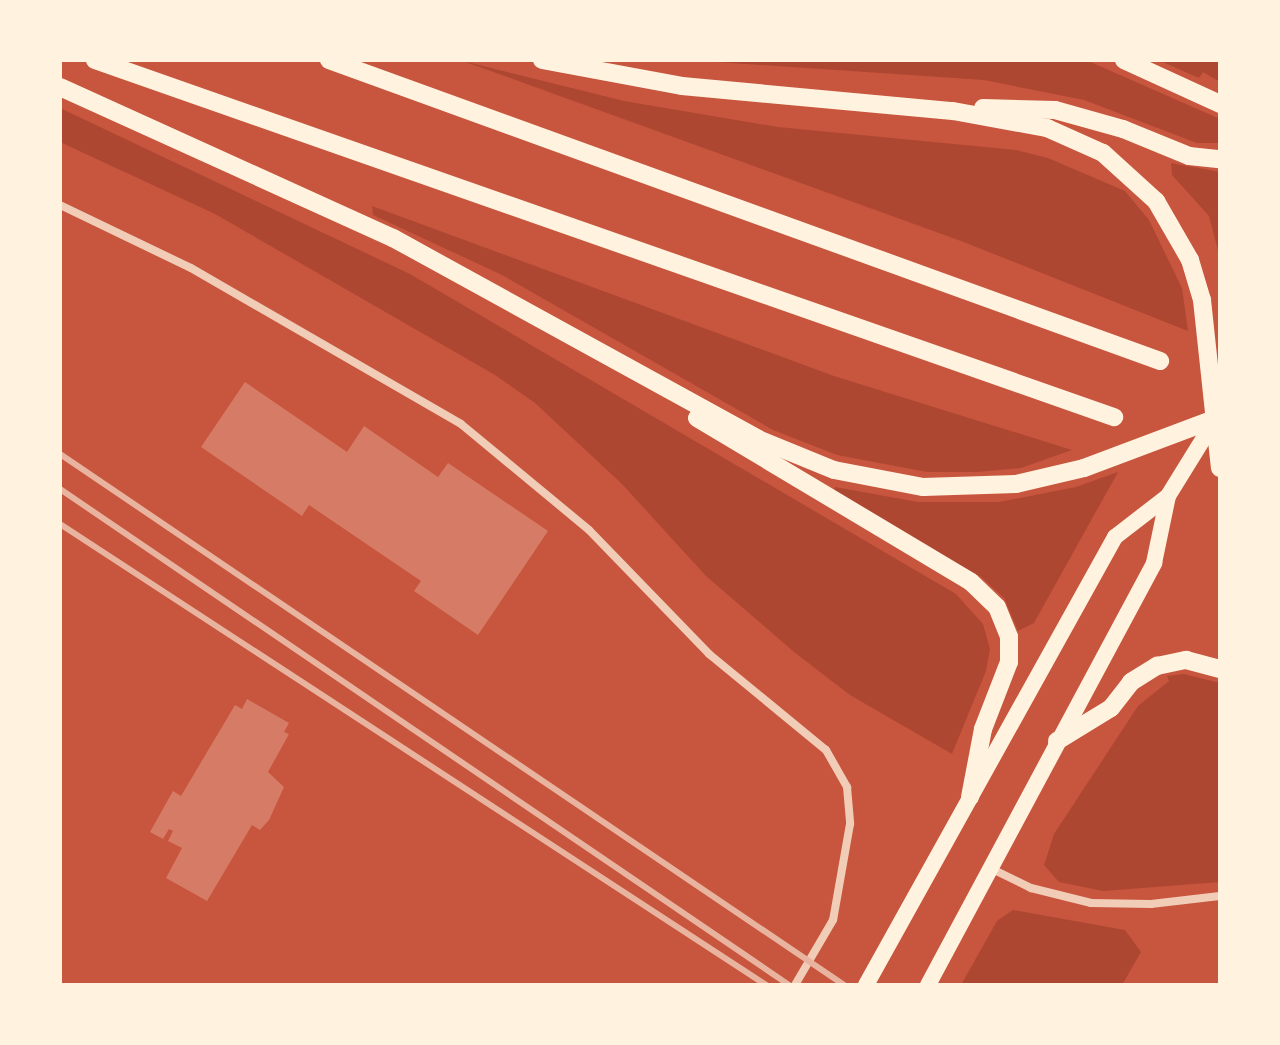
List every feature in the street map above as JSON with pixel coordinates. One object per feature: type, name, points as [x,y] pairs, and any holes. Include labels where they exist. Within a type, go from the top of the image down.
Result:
[{"type":"highway","points":[[95,60],[1114,417]]},
{"type":"highway","points":[[329,60],[1160,361]]},
{"type":"highway","points":[[542,60],[682,86],[953,111],[1060,132],[1126,170],[1156,201],[1178,234],[1198,286],[1219,416],[1220,468]]},
{"type":"highway","points":[[1124,60],[1220,104]]},
{"type":"highway","points":[[60,87],[393,238],[774,447],[879,481],[975,488],[1047,478],[1096,464],[1219,416]]},
{"type":"highway","points":[[953,111],[1018,106],[1055,110],[1123,129],[1189,156],[1220,159]]},
{"type":"highway","points":[[595,350],[752,454],[971,582],[993,600],[1007,630],[1009,662],[983,729],[970,797]]},
{"type":"highway","points":[[1057,741],[1111,708],[1131,682],[1157,666],[1186,660],[1220,669]]},
{"type":"main road","points":[[866,985],[1115,537],[1168,496],[1219,416]]},
{"type":"main road","points":[[928,985],[987,866],[1154,563],[1168,496]]},
{"type":"street","points":[[60,205],[191,268],[461,424],[589,530],[709,654],[826,750],[847,787],[850,824],[833,920],[795,985]]},
{"type":"street","points":[[987,866],[1031,888],[1081,902],[1151,904],[1220,896]]},
{"type":"shaded area","points":[[688,60],[1086,60],[1220,119],[1220,143],[1197,143],[1084,100],[984,80]]},
{"type":"shaded area","points":[[1158,60],[1220,60],[1220,82],[1203,72],[1199,78]]},
{"type":"shaded area","points":[[463,61],[624,101],[778,127],[1016,150],[1048,158],[1125,191],[1149,220],[1182,288],[1188,331],[961,241]]},
{"type":"shaded area","points":[[60,108],[410,274],[956,594],[983,624],[990,649],[986,671],[952,754],[850,695],[794,652],[706,576],[622,484],[535,403],[495,375],[215,214],[60,142]]},
{"type":"shaded area","points":[[1171,163],[1220,172],[1220,258],[1209,216],[1172,175]]},
{"type":"shaded area","points":[[372,206],[834,376],[1072,450],[1021,468],[977,472],[927,472],[837,455],[773,430],[502,275],[373,215]]},
{"type":"shaded area","points":[[1118,472],[1034,623],[1018,631],[1004,598],[981,577],[834,493],[835,487],[918,502],[999,502],[1076,487]]},
{"type":"shaded area","points":[[1184,674],[1220,683],[1220,882],[1103,891],[1059,882],[1044,865],[1054,834],[1138,706],[1169,681],[1167,676]]},
{"type":"shaded area","points":[[1013,910],[1125,930],[1141,952],[1122,985],[961,985],[997,921]]},
{"type":"building","points":[[245,382],[347,452],[364,426],[438,477],[448,463],[548,531],[478,635],[414,591],[421,581],[309,505],[302,516],[201,447]]},
{"type":"building","points":[[247,699],[289,723],[284,732],[289,734],[268,772],[284,787],[269,820],[260,830],[252,825],[207,901],[166,878],[182,848],[168,841],[173,831],[169,829],[163,839],[150,832],[173,791],[181,796],[235,705],[242,709]]},
{"type":"railway","points":[[60,454],[844,985]]},
{"type":"railway","points":[[60,489],[789,985]]},
{"type":"railway","points":[[60,524],[766,985]]}]
